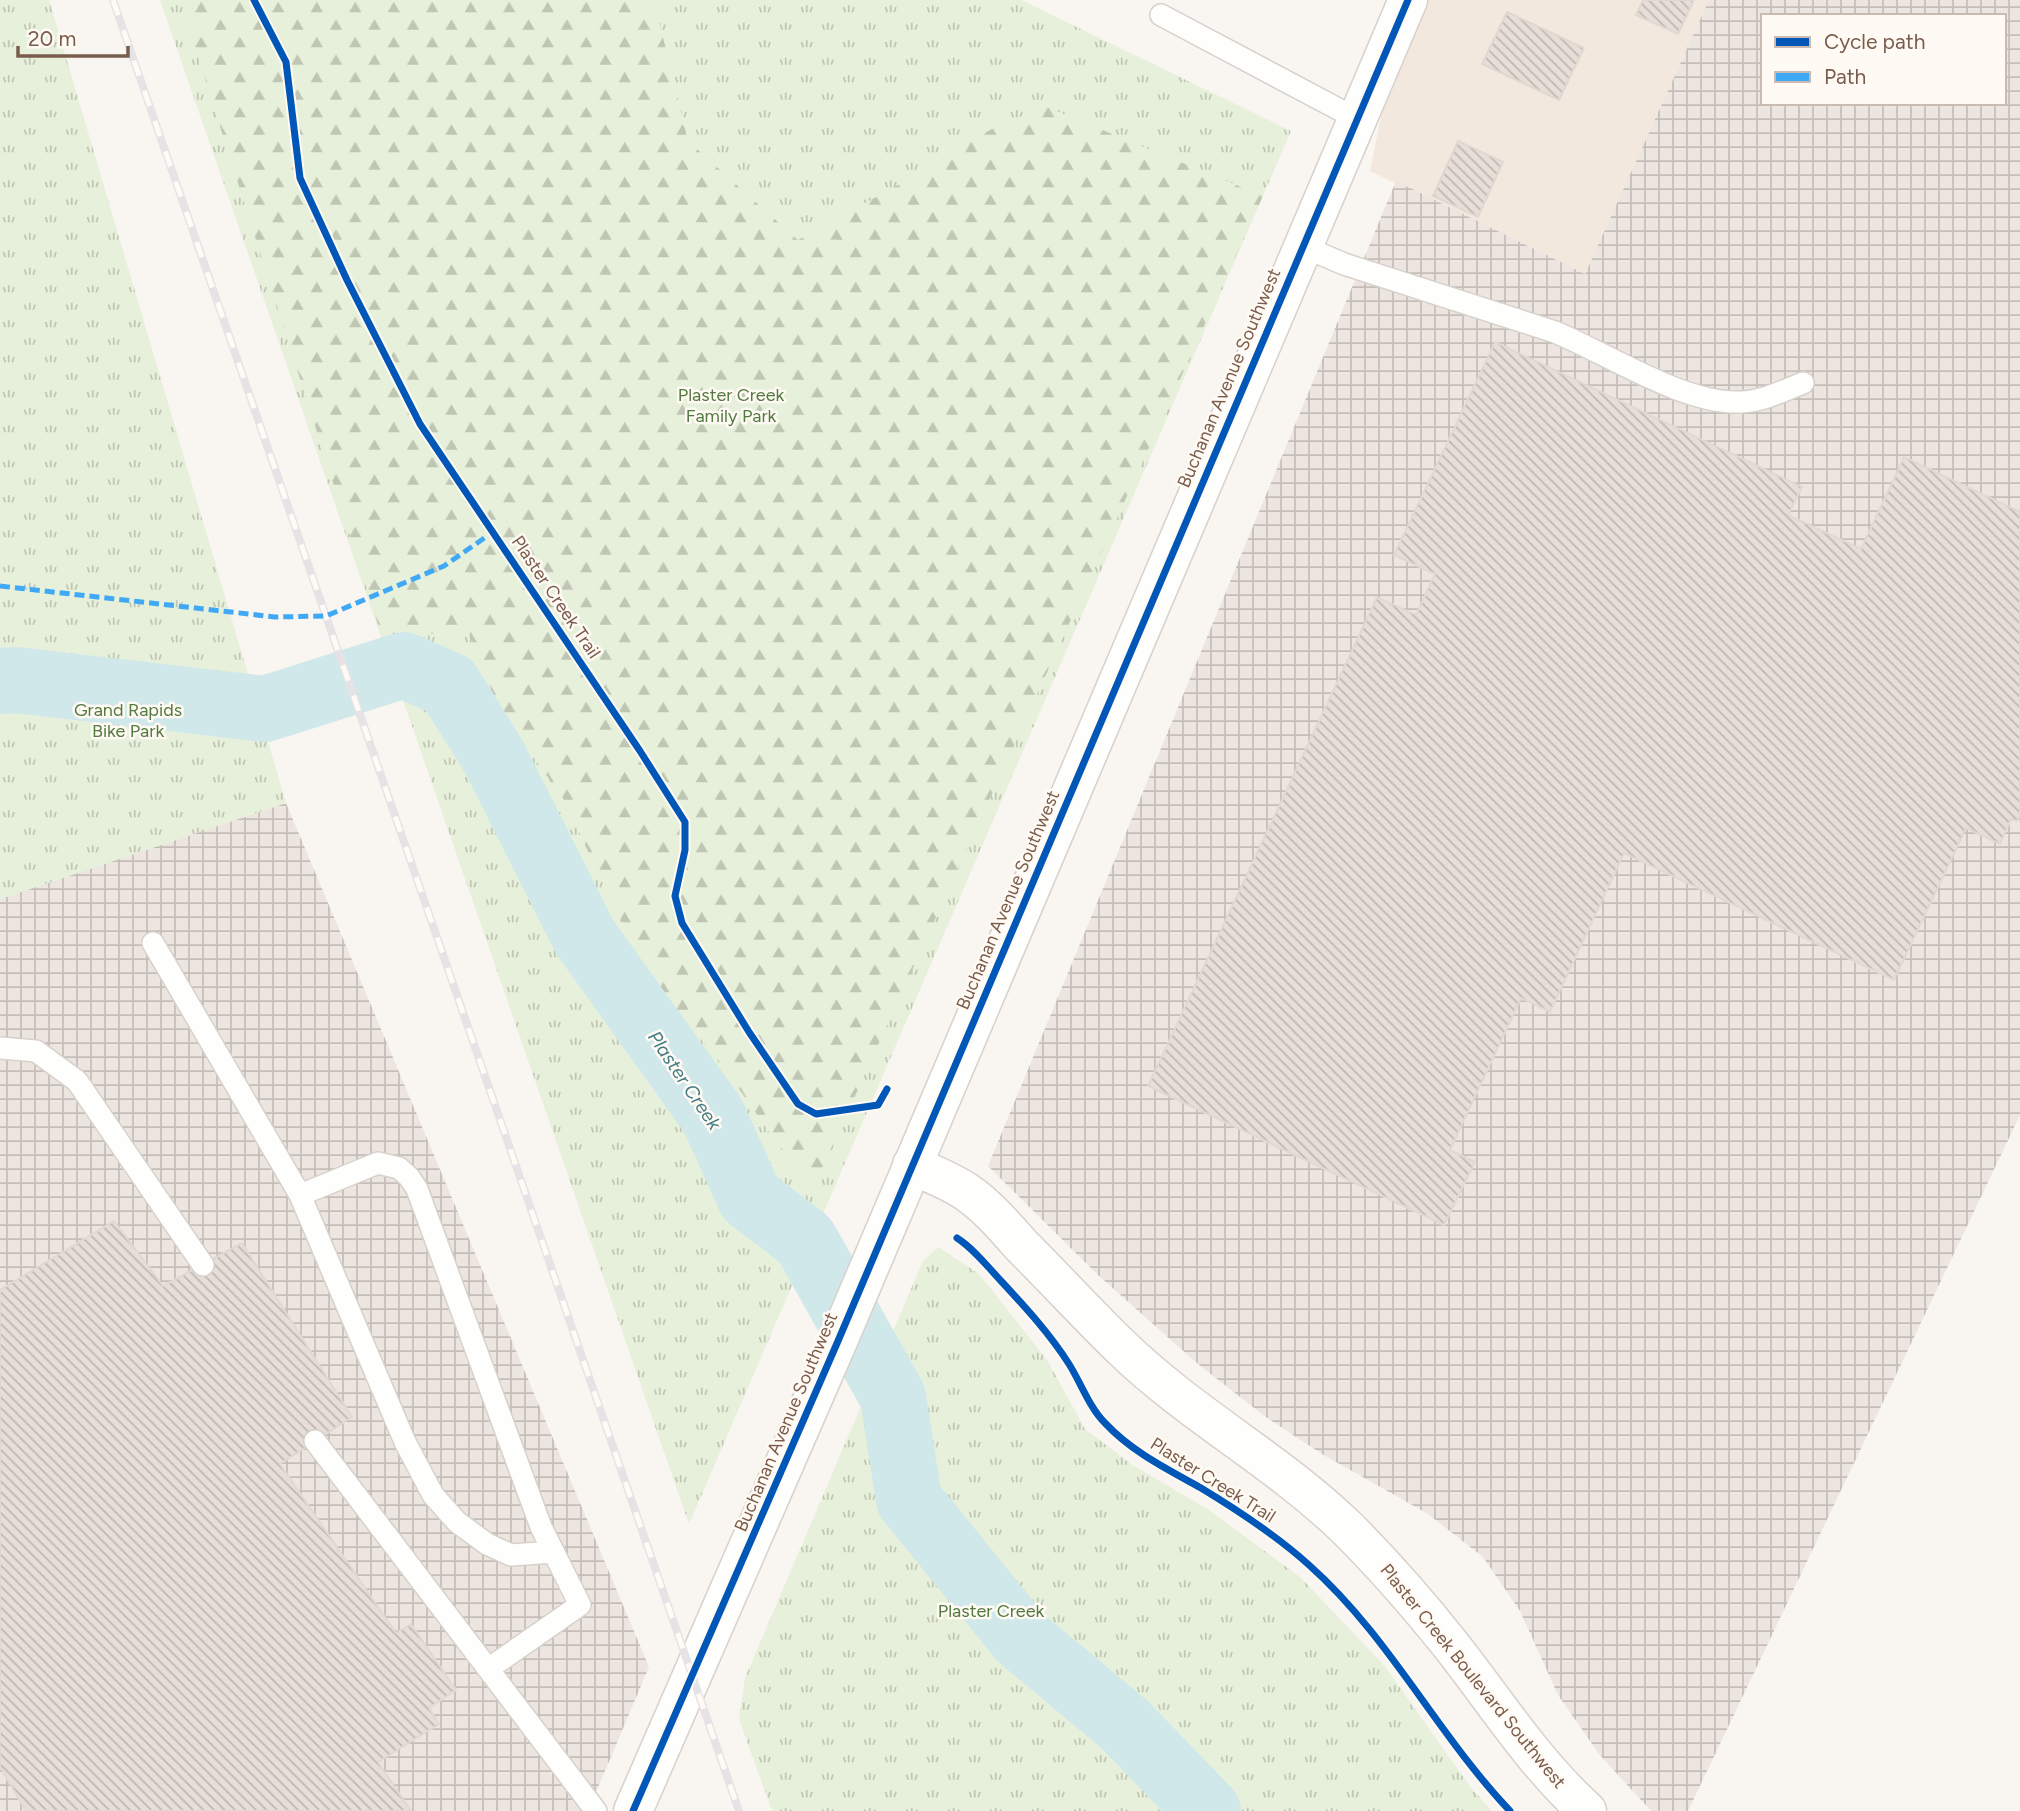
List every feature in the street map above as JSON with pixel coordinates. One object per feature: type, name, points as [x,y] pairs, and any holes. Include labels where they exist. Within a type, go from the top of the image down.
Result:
[{"type":"street","name":"Buchanan Avenue Southwest","points":[[633,1811],[838,1341],[1408,0]]},
{"type":"street","name":"Plaster Creek Boulevard Southwest","points":[[912,1165],[951,1183],[983,1205],[1123,1348],[1153,1375],[1318,1501],[1414,1600],[1520,1739],[1587,1811]]},
{"type":"lane","points":[[1161,15],[1357,119]]},
{"type":"lane","points":[[1302,246],[1343,264],[1555,332],[1679,390],[1710,400],[1741,402],[1765,398],[1803,383]]},
{"type":"lane","points":[[153,943],[300,1195],[405,1442],[433,1495],[457,1522],[487,1544],[511,1555],[554,1552]]},
{"type":"lane","points":[[0,1048],[36,1051],[78,1081],[203,1265]]},
{"type":"lane","points":[[300,1195],[378,1163],[399,1168],[417,1189],[541,1527],[580,1605],[488,1669]]},
{"type":"lane","points":[[315,1441],[596,1811]]},
{"type":"shaded area","points":[[1405,0],[1709,0],[1585,274],[1370,171]]},
{"type":"shaded area","points":[[1709,0],[2020,0],[2020,1115],[1688,1811],[1651,1811],[1599,1754],[1558,1695],[1520,1611],[1483,1557],[1428,1514],[1322,1454],[1263,1415],[1198,1364],[1098,1275],[988,1166],[1396,181],[1585,274]]},
{"type":"shaded area","points":[[286,803],[649,1667],[588,1811],[0,1811],[0,899]]},
{"type":"green space","name":"Grand Rapids Bike Park","points":[[0,0],[49,0],[286,803],[0,899]]},
{"type":"green space","name":"Plaster Creek Family Park","points":[[160,0],[1021,0],[1291,131],[689,1524]]},
{"type":"green space","name":"Plaster Creek Family Park","points":[[180,0],[654,0],[688,141],[798,240],[927,169],[986,132],[1044,106],[1263,196],[816,1182],[779,1146],[723,1066],[642,967],[564,800],[499,708],[468,631],[382,637]]},
{"type":"green space","name":"Plaster Creek","points":[[938,1247],[979,1274],[1047,1360],[1085,1429],[1131,1464],[1209,1510],[1300,1577],[1384,1665],[1472,1789],[1492,1811],[772,1811],[739,1719],[745,1678],[923,1261]]},
{"type":"building","points":[[1643,0],[1694,0],[1678,34],[1636,15]]},
{"type":"building","points":[[1507,12],[1584,48],[1559,100],[1482,64]]},
{"type":"building","points":[[1458,141],[1503,162],[1478,217],[1433,196]]},
{"type":"building","points":[[1495,342],[1802,487],[1788,515],[1861,549],[1904,457],[2020,512],[2020,815],[2017,821],[2011,819],[2000,844],[1966,828],[1894,980],[1624,853],[1550,1012],[1521,998],[1450,1150],[1475,1162],[1444,1225],[1148,1086],[1377,597],[1416,615],[1435,574],[1394,555]]},
{"type":"building","points":[[114,1221],[163,1286],[242,1243],[352,1417],[280,1464],[396,1633],[411,1624],[456,1690],[429,1708],[439,1724],[378,1762],[411,1811],[26,1811],[0,1767],[0,1290]]},
{"type":"waterway","name":"Plaster Creek","points":[[0,681],[16,680],[265,709],[404,665],[449,685],[494,757],[584,936],[713,1116],[750,1198],[805,1240],[893,1397],[909,1500],[1021,1638],[1125,1725],[1208,1811]]},
{"type":"railway","points":[[113,0],[739,1811]]},
{"type":"marked path","points":[[0,586],[275,617],[326,616],[444,566],[493,532]]},
{"type":"cycle path","name":"Plaster Creek Trail","points":[[254,0],[286,62],[300,178],[347,280],[420,424],[685,822],[685,850],[675,896],[682,923],[749,1032],[798,1104],[816,1114],[878,1105],[887,1089]]},
{"type":"cycle path","points":[[633,1811],[838,1341],[1408,0]]},
{"type":"cycle path","name":"Plaster Creek Trail","points":[[957,1238],[981,1258],[1029,1311],[1069,1364],[1094,1410],[1115,1433],[1150,1459],[1215,1497],[1270,1534],[1309,1565],[1338,1593],[1389,1654],[1459,1750],[1510,1811]]}]
